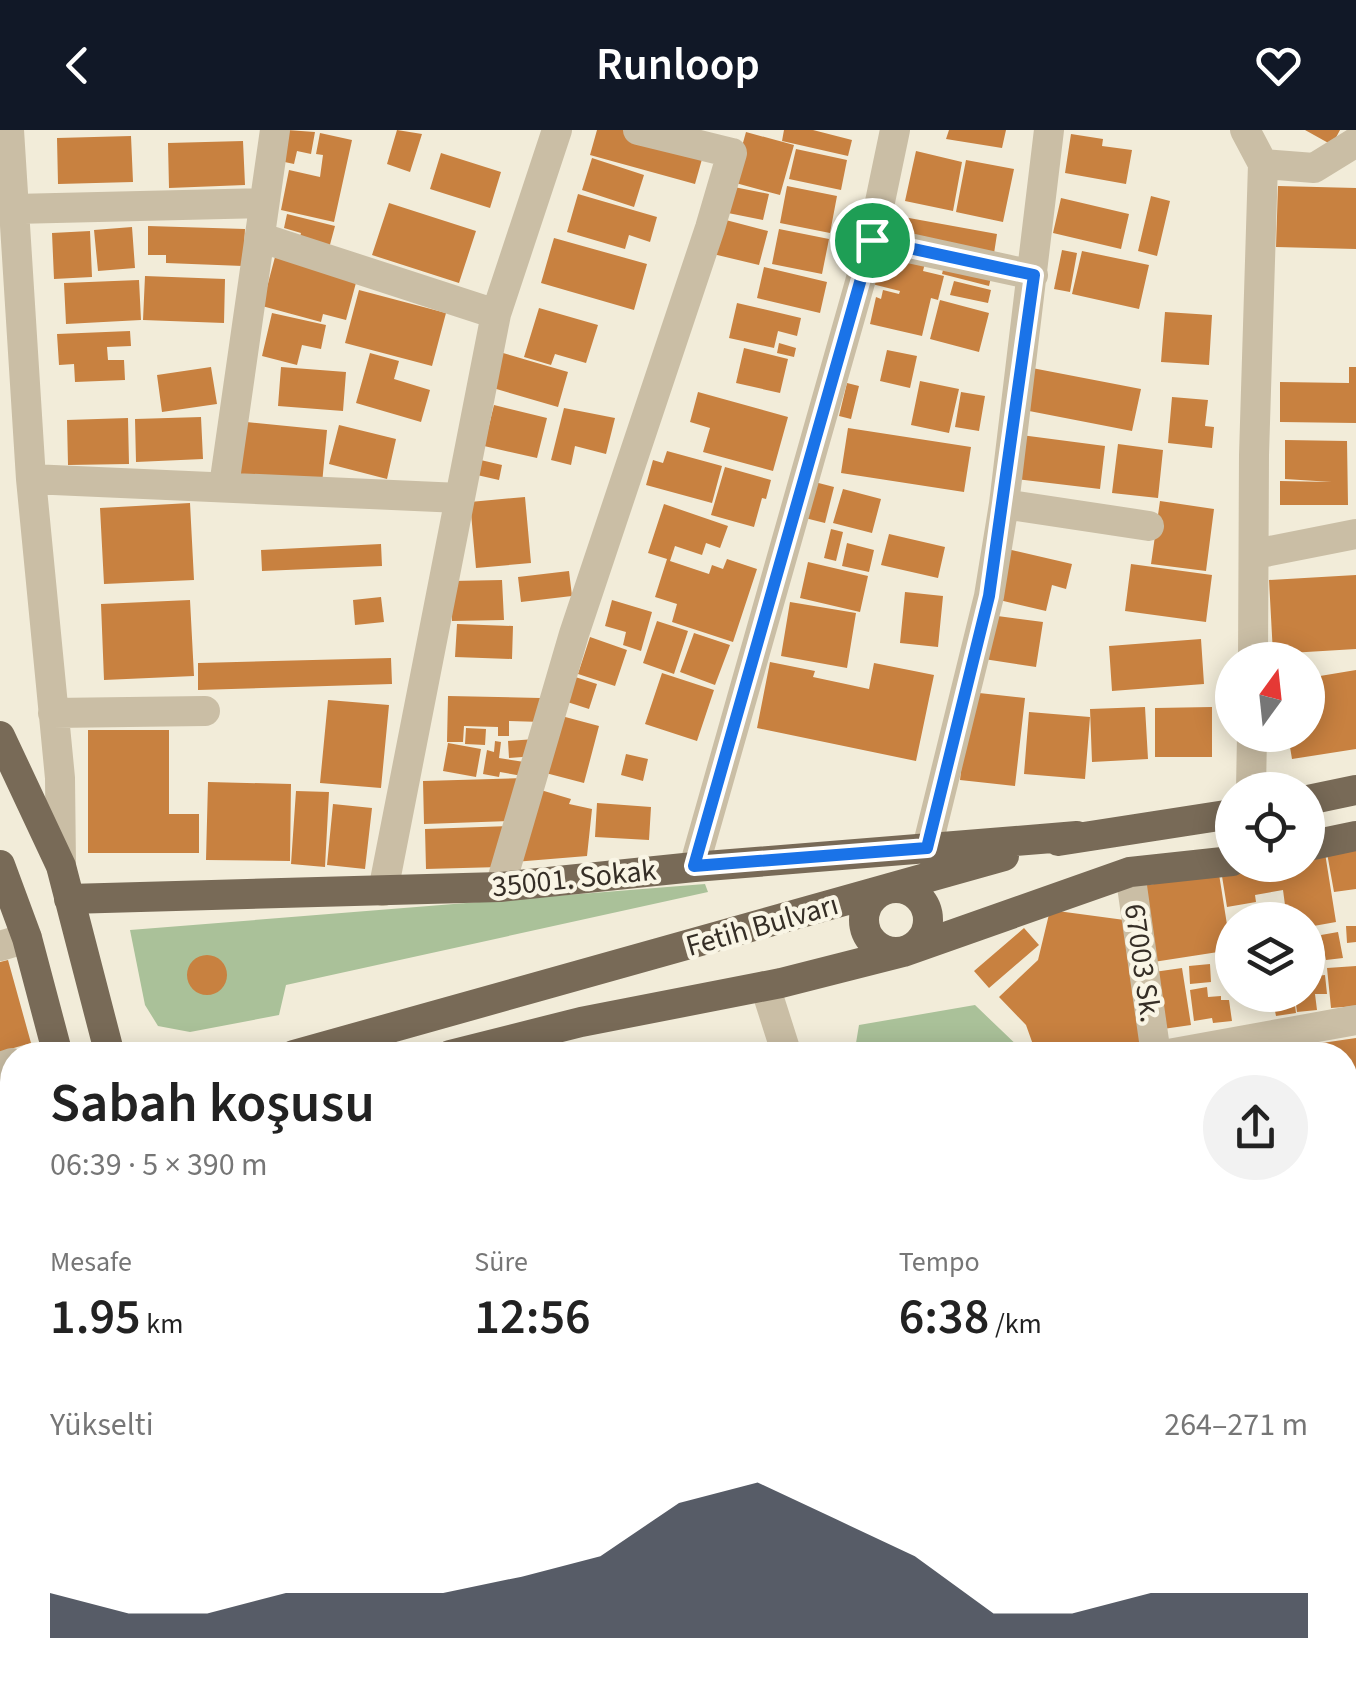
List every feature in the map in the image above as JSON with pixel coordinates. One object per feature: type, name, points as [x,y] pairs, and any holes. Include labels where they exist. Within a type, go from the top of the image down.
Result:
[{"type":"main road","points":[[0,736],[61,866],[107,1042]]},
{"type":"main road","points":[[1325,796],[1356,790]]},
{"type":"main road","name":"Fetih Bulvarı","points":[[340,1042],[1077,836],[1215,816]]},
{"type":"main road","name":"35001. Sokak","points":[[69,899],[500,887],[694,866],[1077,836]]},
{"type":"main road","points":[[1325,842],[1356,836]]},
{"type":"main road","name":"Fetih Bulvarı","points":[[502,1042],[903,952],[1130,872],[1215,864]]},
{"type":"main road","points":[[0,866],[13,942],[47,1042]]},
{"type":"main road","points":[[891,888],[912,892],[921,900],[929,920],[922,940],[903,952],[883,950],[868,936],[865,926],[867,906],[891,888]]},
{"type":"street","points":[[10,130],[31,480],[60,778],[61,866]]},
{"type":"street","points":[[224,486],[275,130]]},
{"type":"street","points":[[383,892],[496,314],[557,130]]},
{"type":"street","points":[[500,887],[574,634],[732,153],[638,130]]},
{"type":"street","points":[[694,866],[872,240],[895,130]]},
{"type":"street","points":[[927,848],[989,596],[1034,275],[1049,130]]},
{"type":"street","points":[[1245,130],[1263,164],[1254,455],[1253,642]]},
{"type":"street","points":[[1263,164],[1314,168],[1356,142]]},
{"type":"street","points":[[14,208],[262,202]]},
{"type":"street","points":[[262,238],[496,314]]},
{"type":"street","points":[[872,240],[1034,275]]},
{"type":"street","points":[[31,480],[460,498]]},
{"type":"street","points":[[1004,504],[1149,526]]},
{"type":"street","points":[[1255,554],[1356,534]]},
{"type":"street","points":[[54,713],[206,711]]},
{"type":"street","name":"67003 Sk.","points":[[1130,872],[1157,1042]]},
{"type":"street","points":[[765,986],[783,1042]]},
{"type":"street","name":"67003 Sk.","points":[[1232,1042],[1356,1020]]},
{"type":"green space","points":[[705,884],[708,892],[286,985],[279,1015],[190,1032],[158,1026],[145,1005],[130,930]]},
{"type":"green space","points":[[975,1005],[1013,1042],[856,1042],[859,1025]]},
{"type":"building","points":[[287,130],[315,132],[311,154],[297,151],[294,164],[280,161]]},
{"type":"building","points":[[397,130],[422,134],[410,172],[387,164]]},
{"type":"building","points":[[597,130],[623,130],[704,152],[695,184],[590,155]]},
{"type":"building","points":[[784,130],[813,130],[852,140],[848,156],[782,141]]},
{"type":"building","points":[[949,130],[1006,130],[1002,148],[946,139]]},
{"type":"building","points":[[1305,130],[1340,130],[1332,145]]},
{"type":"building","points":[[746,132],[794,145],[780,195],[732,182]]},
{"type":"building","points":[[320,133],[352,140],[334,222],[281,210],[289,170],[320,177],[323,155],[316,154]]},
{"type":"building","points":[[1071,134],[1103,139],[1102,146],[1132,150],[1126,184],[1065,173]]},
{"type":"building","points":[[131,136],[133,182],[58,184],[57,138]]},
{"type":"building","points":[[243,141],[245,185],[169,188],[168,143]]},
{"type":"building","points":[[796,149],[847,160],[841,190],[789,179]]},
{"type":"building","points":[[916,151],[962,162],[953,211],[905,201]]},
{"type":"building","points":[[441,153],[501,172],[490,208],[430,189]]},
{"type":"building","points":[[592,158],[644,175],[634,207],[582,190]]},
{"type":"building","points":[[966,160],[1014,169],[1003,222],[956,212]]},
{"type":"building","points":[[787,186],[837,196],[830,233],[780,223]]},
{"type":"building","points":[[1278,186],[1356,188],[1356,249],[1276,247]]},
{"type":"building","points":[[734,187],[769,194],[763,220],[728,213]]},
{"type":"building","points":[[578,194],[657,217],[650,242],[629,235],[625,249],[567,232]]},
{"type":"building","points":[[1151,196],[1170,201],[1157,256],[1138,251]]},
{"type":"building","points":[[1061,198],[1129,214],[1121,249],[1053,233]]},
{"type":"building","points":[[389,203],[476,231],[459,283],[372,255]]},
{"type":"building","points":[[287,214],[335,226],[328,252],[298,245],[301,233],[284,228]]},
{"type":"building","points":[[898,216],[997,234],[993,260],[894,242]]},
{"type":"building","points":[[722,219],[768,231],[759,265],[713,254]]},
{"type":"building","points":[[148,226],[245,229],[243,266],[166,263],[166,255],[148,255]]},
{"type":"building","points":[[132,227],[135,268],[98,271],[94,230]]},
{"type":"building","points":[[779,229],[829,239],[822,274],[772,264]]},
{"type":"building","points":[[90,231],[92,277],[54,279],[52,233]]},
{"type":"building","points":[[554,238],[647,264],[634,310],[541,283]]},
{"type":"building","points":[[882,244],[927,255],[923,271],[944,276],[938,300],[931,298],[922,336],[870,324],[876,297],[881,299],[883,290],[899,294],[900,291],[872,284]]},
{"type":"building","points":[[1062,250],[1077,253],[1070,292],[1054,289]]},
{"type":"building","points":[[1082,251],[1149,265],[1139,309],[1072,294]]},
{"type":"building","points":[[275,257],[357,279],[346,320],[323,314],[321,322],[262,306]]},
{"type":"building","points":[[946,258],[993,269],[989,286],[942,274]]},
{"type":"building","points":[[764,267],[827,282],[820,313],[757,298]]},
{"type":"building","points":[[145,276],[225,279],[224,323],[143,320]]},
{"type":"building","points":[[139,280],[141,320],[66,324],[64,283]]},
{"type":"building","points":[[954,281],[991,290],[988,303],[950,295]]},
{"type":"building","points":[[359,290],[446,313],[432,366],[345,343]]},
{"type":"building","points":[[940,300],[989,313],[979,352],[930,339]]},
{"type":"building","points":[[737,303],[801,318],[797,336],[778,331],[774,348],[729,338]]},
{"type":"building","points":[[539,308],[598,325],[586,363],[555,354],[551,365],[524,357]]},
{"type":"building","points":[[1165,312],[1212,315],[1209,365],[1161,362]]},
{"type":"building","points":[[272,313],[326,325],[321,349],[302,345],[297,365],[262,356]]},
{"type":"building","points":[[130,331],[131,346],[107,347],[108,360],[124,360],[125,380],[75,382],[74,364],[59,365],[57,334]]},
{"type":"building","points":[[779,343],[796,348],[794,357],[777,353]]},
{"type":"building","points":[[744,348],[788,359],[780,393],[736,383]]},
{"type":"building","points":[[887,350],[917,356],[910,388],[880,381]]},
{"type":"building","points":[[370,353],[399,361],[394,379],[430,390],[421,422],[356,403]]},
{"type":"building","points":[[503,353],[568,372],[558,407],[493,388]]},
{"type":"building","points":[[211,367],[217,404],[162,412],[157,375]]},
{"type":"building","points":[[281,367],[346,372],[343,411],[278,406]]},
{"type":"building","points":[[1349,367],[1356,367],[1356,423],[1280,422],[1280,382],[1349,383]]},
{"type":"building","points":[[1032,368],[1141,389],[1132,431],[1024,410]]},
{"type":"building","points":[[920,381],[959,389],[949,433],[911,425]]},
{"type":"building","points":[[847,383],[859,386],[851,419],[839,416]]},
{"type":"building","points":[[698,392],[788,417],[773,471],[703,452],[710,428],[690,422]]},
{"type":"building","points":[[961,392],[985,396],[979,431],[955,427]]},
{"type":"building","points":[[1172,397],[1208,400],[1205,426],[1214,427],[1212,448],[1168,443]]},
{"type":"building","points":[[494,405],[547,418],[537,458],[484,446]]},
{"type":"building","points":[[564,408],[615,418],[606,454],[575,446],[571,465],[551,460]]},
{"type":"building","points":[[201,417],[203,459],[136,462],[135,419]]},
{"type":"building","points":[[128,418],[129,464],[68,465],[67,420]]},
{"type":"building","points":[[237,421],[327,430],[322,484],[231,476]]},
{"type":"building","points":[[339,425],[396,439],[387,479],[329,464]]},
{"type":"building","points":[[848,428],[971,447],[964,492],[841,473]]},
{"type":"building","points":[[1021,435],[1105,446],[1100,489],[1016,479]]},
{"type":"building","points":[[1285,440],[1347,441],[1348,505],[1280,505],[1280,481],[1332,482],[1285,479]]},
{"type":"building","points":[[1118,444],[1163,450],[1158,498],[1112,493]]},
{"type":"building","points":[[667,451],[722,466],[712,503],[646,485],[653,460],[663,463]]},
{"type":"building","points":[[472,458],[502,465],[499,480],[468,473]]},
{"type":"building","points":[[725,467],[771,480],[754,527],[711,515]]},
{"type":"building","points":[[807,480],[834,487],[825,523],[797,516]]},
{"type":"building","points":[[843,489],[881,499],[872,533],[833,523]]},
{"type":"building","points":[[525,497],[531,563],[476,568],[470,502]]},
{"type":"building","points":[[1160,501],[1214,509],[1206,571],[1151,564]]},
{"type":"building","points":[[190,503],[194,580],[104,584],[100,508]]},
{"type":"building","points":[[664,504],[728,526],[720,548],[706,543],[702,555],[675,546],[670,561],[709,574],[712,565],[723,569],[727,559],[757,569],[733,642],[672,622],[677,604],[655,597],[667,559],[648,553]]},
{"type":"building","points":[[831,529],[843,532],[836,561],[824,558]]},
{"type":"building","points":[[889,534],[945,547],[938,578],[881,565]]},
{"type":"building","points":[[847,543],[874,550],[869,572],[842,566]]},
{"type":"building","points":[[381,544],[382,566],[262,571],[261,550]]},
{"type":"building","points":[[1003,548],[1072,564],[1066,589],[1052,585],[1046,611],[991,598]]},
{"type":"building","points":[[808,562],[868,576],[860,612],[800,598]]},
{"type":"building","points":[[1131,564],[1212,575],[1206,622],[1125,611]]},
{"type":"building","points":[[569,571],[572,596],[521,602],[518,577]]},
{"type":"building","points":[[1356,575],[1356,649],[1325,651],[1325,642],[1272,642],[1269,580]]},
{"type":"building","points":[[502,580],[504,620],[452,621],[451,581]]},
{"type":"building","points":[[905,592],[943,596],[938,647],[900,643]]},
{"type":"building","points":[[381,597],[384,622],[355,625],[353,600]]},
{"type":"building","points":[[190,600],[194,676],[104,680],[101,604]]},
{"type":"building","points":[[612,600],[652,612],[641,651],[623,645],[626,632],[605,626]]},
{"type":"building","points":[[790,602],[856,613],[847,668],[781,656]]},
{"type":"building","points":[[990,615],[1043,622],[1036,667],[984,659]]},
{"type":"building","points":[[657,621],[688,631],[674,674],[643,663]]},
{"type":"building","points":[[457,624],[513,626],[512,659],[455,657]]},
{"type":"building","points":[[694,633],[730,645],[715,685],[680,672]]},
{"type":"building","points":[[590,637],[627,650],[615,686],[578,674]]},
{"type":"building","points":[[1201,639],[1204,684],[1112,691],[1109,646]]},
{"type":"building","points":[[391,658],[392,684],[198,690],[198,663]]},
{"type":"building","points":[[770,662],[815,671],[813,677],[869,689],[874,663],[934,675],[916,761],[757,728]]},
{"type":"building","points":[[1356,670],[1356,749],[1292,759],[1291,752],[1325,752],[1325,675]]},
{"type":"building","points":[[662,673],[714,690],[697,741],[645,724]]},
{"type":"building","points":[[566,674],[597,684],[589,709],[558,699]]},
{"type":"building","points":[[970,692],[1025,698],[1015,786],[960,780]]},
{"type":"building","points":[[448,696],[540,698],[542,722],[509,721],[509,736],[498,736],[498,727],[464,726],[463,742],[447,742]]},
{"type":"building","points":[[328,700],[389,705],[381,788],[320,783]]},
{"type":"building","points":[[1145,707],[1148,759],[1092,762],[1090,709]]},
{"type":"building","points":[[1212,707],[1212,757],[1155,757],[1155,708]]},
{"type":"building","points":[[1029,712],[1090,717],[1085,779],[1024,774]]},
{"type":"building","points":[[554,714],[599,726],[584,783],[538,771]]},
{"type":"building","points":[[466,728],[486,729],[485,745],[465,744]]},
{"type":"building","points":[[88,730],[169,730],[169,814],[199,814],[199,853],[88,853]]},
{"type":"building","points":[[535,739],[536,756],[509,758],[508,741]]},
{"type":"building","points":[[495,741],[501,742],[499,758],[531,763],[528,777],[500,772],[499,777],[483,774],[487,750],[494,752]]},
{"type":"building","points":[[448,743],[481,749],[476,777],[443,771]]},
{"type":"building","points":[[626,754],[648,759],[643,781],[621,775]]},
{"type":"building","points":[[525,778],[512,821],[424,824],[423,781]]},
{"type":"building","points":[[208,782],[291,784],[290,861],[206,860]]},
{"type":"building","points":[[534,788],[571,799],[569,804],[592,809],[587,856],[514,862]]},
{"type":"building","points":[[296,791],[329,792],[325,867],[291,864]]},
{"type":"building","points":[[597,803],[651,807],[649,840],[595,837]]},
{"type":"building","points":[[333,804],[372,808],[365,869],[327,865]]},
{"type":"building","points":[[513,826],[500,867],[426,869],[425,829]]},
{"type":"building","points":[[1356,848],[1356,889],[1334,892],[1327,853]]},
{"type":"building","points":[[1325,853],[1336,922],[1325,924],[1325,902],[1285,902],[1283,890],[1255,895],[1256,902],[1226,902],[1223,882],[1325,882]]},
{"type":"building","points":[[1215,875],[1223,902],[1215,902],[1215,952],[1147,963],[1135,887]]},
{"type":"building","points":[[1050,910],[1132,921],[1147,1042],[1032,1042],[1026,1025],[999,997],[1038,960]]},
{"type":"building","points":[[1346,926],[1356,926],[1356,942],[1347,943]]},
{"type":"building","points":[[1024,928],[1039,945],[989,988],[974,971]]},
{"type":"building","points":[[1338,932],[1343,958],[1326,960],[1325,934]]},
{"type":"building","points":[[207,955],[221,961],[227,975],[221,989],[207,995],[193,989],[187,975],[193,961]]},
{"type":"building","points":[[8,960],[31,1042],[0,1042],[0,962]]},
{"type":"building","points":[[1210,964],[1211,982],[1190,984],[1189,966]]},
{"type":"building","points":[[1356,966],[1356,1006],[1331,1008],[1327,968]]},
{"type":"building","points":[[1182,968],[1191,1025],[1163,1029],[1154,972]]},
{"type":"building","points":[[1207,987],[1208,997],[1215,996],[1215,1012],[1231,1012],[1232,1021],[1194,1021],[1190,990]]},
{"type":"route","points":[[872,240],[1034,275],[989,596],[927,848],[694,866],[772,593],[872,240]]}]
